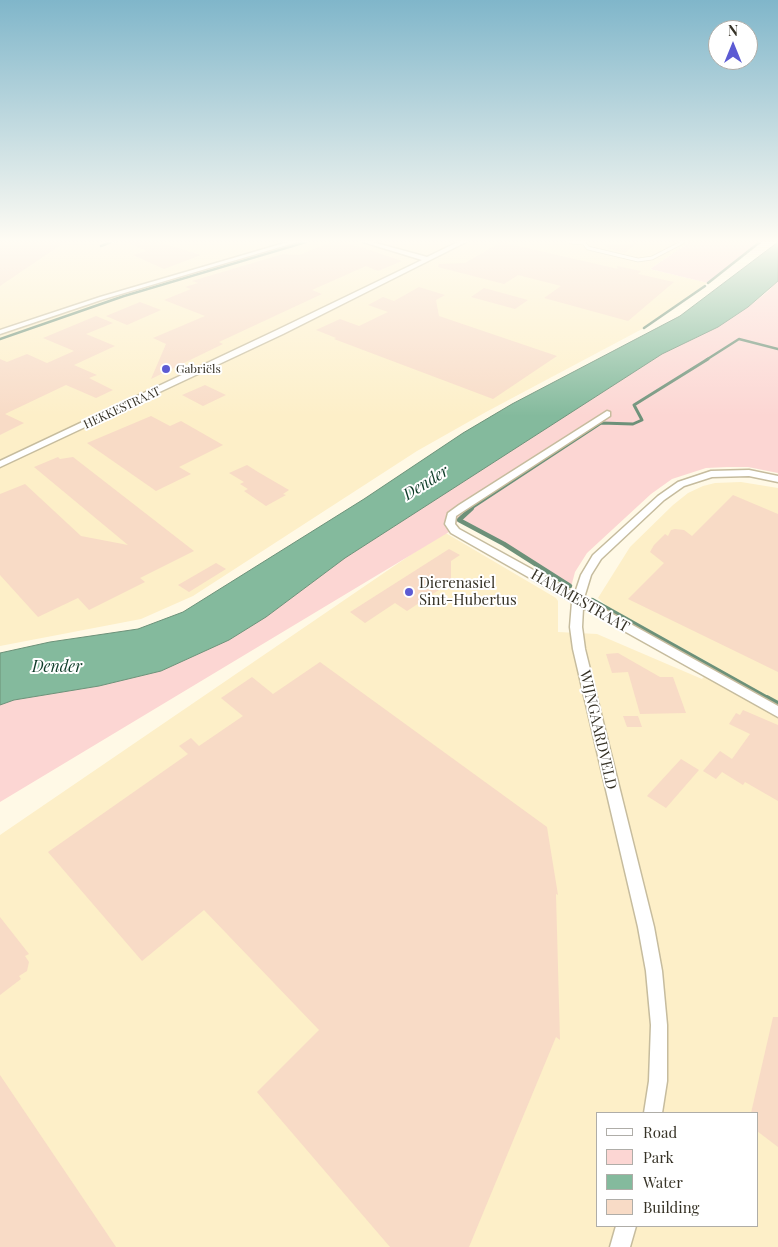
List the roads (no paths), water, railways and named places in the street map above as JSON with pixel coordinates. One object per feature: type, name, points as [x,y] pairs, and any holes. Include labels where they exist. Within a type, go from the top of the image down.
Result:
[{"type":"street","points":[[0,332],[95,300]]},
{"type":"street","name":"HEKKESTRAAT","points":[[0,464],[344,300]]},
{"type":"street","name":"HAMMESTRAAT","points":[[608,414],[451,515],[450,524],[455,531],[778,712]]},
{"type":"street","name":"WIJNGAARDVELD","points":[[653,1112],[658,1081],[659,1025],[654,971],[646,927],[578,649],[576,627],[578,600],[586,575],[597,557],[661,498],[680,484],[711,474],[730,473],[749,473],[778,479]]},
{"type":"street","points":[[620,1247],[626,1227]]},
{"type":"water","name":"Dender","points":[[701,300],[756,300],[718,327],[662,354],[345,558],[266,617],[229,640],[161,671],[99,686],[14,700],[0,705],[0,653],[50,642],[138,629],[183,612],[364,499],[463,433],[512,404],[680,316]]},
{"type":"waterway","points":[[0,339],[112,300]]},
{"type":"waterway","points":[[644,328],[684,300]]},
{"type":"waterway","points":[[706,360],[739,339],[778,349]]},
{"type":"waterway","points":[[470,509],[601,423],[633,424],[642,420],[634,405],[708,359]]},
{"type":"waterway","points":[[472,508],[459,520],[504,544],[570,586]]},
{"type":"waterway","points":[[592,600],[769,699]]},
{"type":"waterway","points":[[767,698],[778,704]]},
{"type":"place","name":"Gabriëls","points":[[166,369]]},
{"type":"place","name":"Dierenasiel Sint-Hubertus","points":[[409,592]]}]
